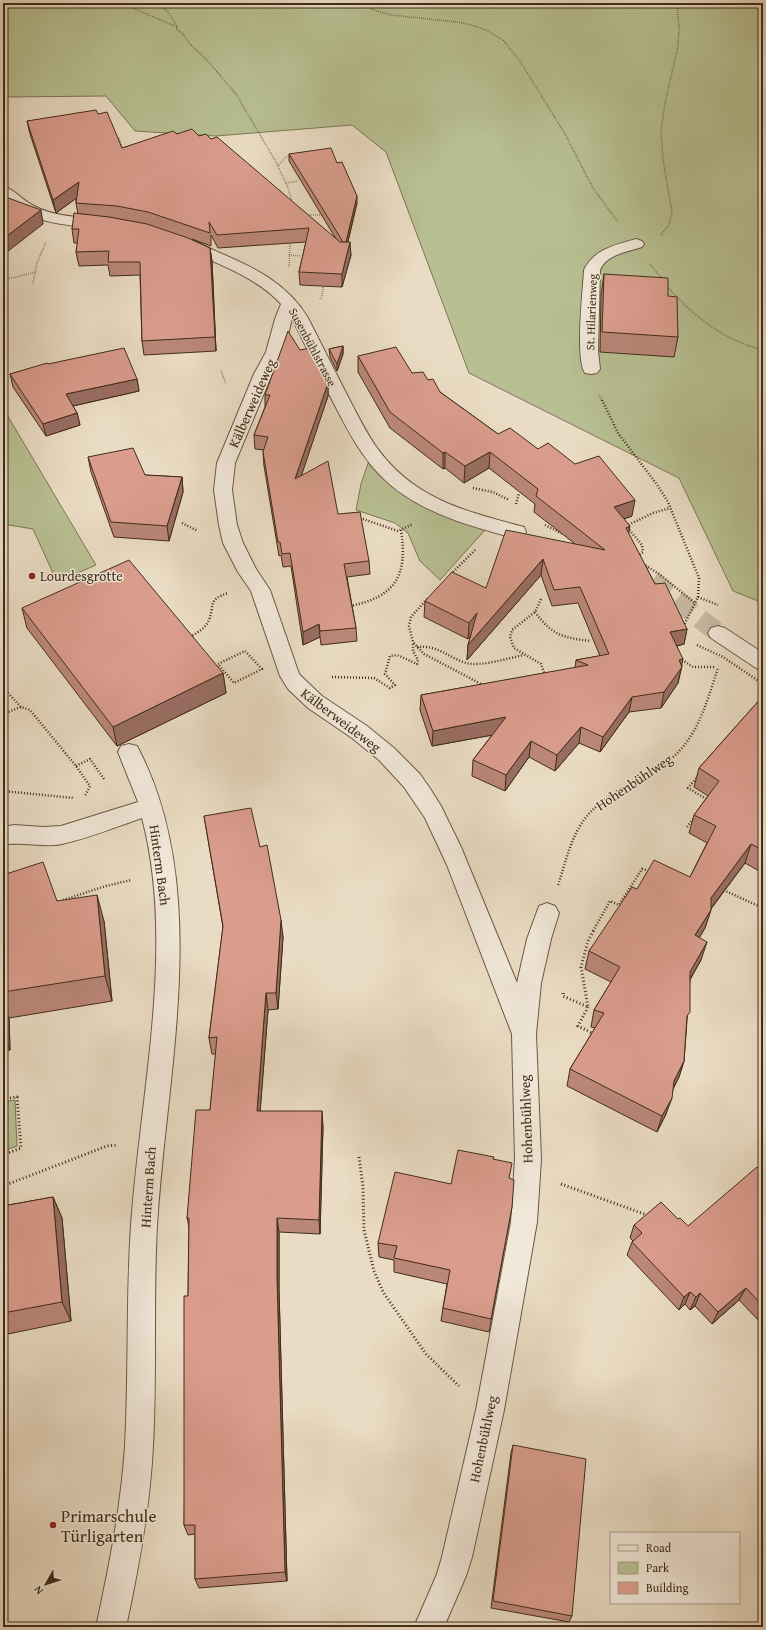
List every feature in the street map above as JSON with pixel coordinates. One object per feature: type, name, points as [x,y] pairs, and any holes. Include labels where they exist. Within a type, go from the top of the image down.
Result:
[{"type":"street","points":[[3,191],[17,203],[34,213],[64,221],[120,225]]},
{"type":"street","name":"Susenbühlstrasse","points":[[171,238],[238,268],[267,284],[285,298],[300,318],[361,440],[372,458],[383,470],[414,494],[434,504],[462,516],[517,532]]},
{"type":"street","name":"St. Hilarienweg","points":[[591,370],[589,351],[592,270],[596,261],[604,255],[636,244]]},
{"type":"street","name":"Kälberweideweg","points":[[285,298],[284,319],[275,352],[263,374],[226,463],[223,490],[228,525],[233,543],[248,572],[260,590],[290,676],[296,686],[309,699],[345,722],[378,746],[400,767],[423,795],[438,820],[502,973],[524,1034]]},
{"type":"street","points":[[724,636],[763,663]]},
{"type":"street","name":"Hinterm Bach","points":[[111,1627],[133,1517],[139,1446],[143,1247],[151,1140],[165,1009],[167,972],[167,907],[162,859],[140,810],[129,752]]},
{"type":"street","points":[[3,836],[14,834],[44,836],[61,835],[140,810]]},
{"type":"street","name":"Hohenbühlweg","points":[[429,1627],[451,1576],[457,1557],[490,1410],[524,1222],[528,1159],[524,1034],[529,983],[539,939],[548,914]]},
{"type":"path","points":[[121,3],[178,28]]},
{"type":"path","points":[[157,3],[169,12],[178,28],[176,29],[183,34],[190,44],[231,86],[278,166],[291,194],[292,208]]},
{"type":"path","points":[[360,3],[374,11],[391,16],[464,24],[489,31],[499,37],[508,45],[528,74],[564,133],[589,182],[676,296],[697,317],[734,341],[763,350]]},
{"type":"path","points":[[636,244],[661,235],[666,231],[672,219],[672,204],[662,163],[661,138],[662,113],[679,37],[677,3]]},
{"type":"path","points":[[112,140],[119,138],[124,155]]},
{"type":"path","points":[[278,166],[286,157],[296,154]]},
{"type":"path","points":[[286,183],[298,181]]},
{"type":"path","points":[[301,216],[322,216],[331,212]]},
{"type":"path","points":[[33,283],[43,246],[52,233],[64,221]]},
{"type":"path","points":[[285,298],[288,278],[290,240]]},
{"type":"path","points":[[289,255],[301,256]]},
{"type":"path","points":[[3,278],[13,278],[35,272]]},
{"type":"path","points":[[322,297],[323,287]]},
{"type":"path","name":"St. Hilarienweg","points":[[591,370],[597,392],[618,433],[658,486],[670,508],[699,578],[700,587],[698,597],[695,602]]},
{"type":"path","points":[[516,504],[519,493]]},
{"type":"path","points":[[634,559],[643,552],[643,548],[637,538],[626,526],[648,518],[655,512],[670,508]]},
{"type":"path","points":[[357,518],[373,521],[398,530],[412,524]]},
{"type":"path","points":[[544,518],[544,524],[566,535]]},
{"type":"path","points":[[448,577],[497,527]]},
{"type":"path","points":[[350,606],[374,601],[385,595],[395,583],[401,572],[404,542],[401,530]]},
{"type":"path","points":[[639,562],[660,574],[695,602],[683,626]]},
{"type":"path","points":[[189,637],[199,632],[208,624],[214,602],[224,595],[232,593]]},
{"type":"path","points":[[296,686],[325,677],[374,678],[390,688],[395,685],[393,681],[385,674],[390,656],[399,654],[411,663],[417,664],[418,660],[413,651],[413,642],[409,626],[410,617],[432,594]]},
{"type":"path","points":[[541,599],[535,612],[512,630],[510,637],[514,648],[541,664],[546,679]]},
{"type":"path","points":[[535,612],[550,631],[561,637],[591,641]]},
{"type":"path","name":"Hohenbühlweg","points":[[548,914],[576,835],[583,822],[602,802],[664,765],[682,749],[701,718],[718,667],[724,636]]},
{"type":"path","points":[[413,642],[424,654],[484,686]]},
{"type":"path","points":[[690,643],[723,657],[763,684]]},
{"type":"path","points":[[417,647],[432,646],[443,650],[467,663],[476,663],[524,655]]},
{"type":"path","points":[[245,651],[262,669],[234,683],[218,664],[245,651]]},
{"type":"path","points":[[680,659],[689,666],[698,669],[718,667]]},
{"type":"path","points":[[3,682],[8,693],[20,707],[30,710],[76,766],[90,786],[84,799]]},
{"type":"path","points":[[3,714],[20,707]]},
{"type":"path","points":[[76,766],[90,759],[140,810]]},
{"type":"path","points":[[702,771],[688,788],[708,800],[704,806]]},
{"type":"path","points":[[3,791],[76,798]]},
{"type":"path","points":[[687,827],[696,817]]},
{"type":"path","points":[[597,1036],[578,1026],[588,1007],[581,966],[588,941],[610,901],[619,905],[642,869],[657,872]]},
{"type":"path","points":[[59,902],[116,883]]},
{"type":"path","points":[[716,887],[763,908]]},
{"type":"path","points":[[562,989],[563,996],[588,1007]]},
{"type":"path","points":[[3,1099],[17,1097],[20,1148],[3,1155]]},
{"type":"path","points":[[3,1186],[107,1146]]},
{"type":"path","points":[[359,1158],[363,1186],[364,1230],[374,1271],[383,1292],[426,1354],[455,1382],[463,1392]]},
{"type":"path","points":[[556,1182],[647,1215]]},
{"type":"green space","points":[[3,3],[485,3],[491,8],[514,3],[763,3],[763,603],[733,591],[679,478],[469,373],[386,152],[352,125],[216,136],[135,131],[106,96],[3,97]]},
{"type":"green space","points":[[3,408],[96,565],[57,582],[33,529],[3,524]]},
{"type":"green space","points":[[368,463],[381,476],[407,497],[452,519],[485,530],[440,580],[420,561],[408,533],[395,523],[356,510],[361,484]]},
{"type":"green space","points":[[15,1100],[17,1146],[3,1151],[3,1102]]},
{"type":"building","points":[[96,110],[98,114],[107,112],[122,148],[173,131],[177,134],[192,129],[199,136],[206,134],[211,139],[217,137],[340,242],[350,242],[342,274],[299,272],[309,228],[217,235],[209,222],[210,233],[148,212],[117,206],[76,203],[79,182],[53,200],[27,121]]},
{"type":"building","points":[[331,148],[337,163],[342,162],[357,196],[346,242],[343,242],[289,154]]},
{"type":"building","points":[[3,196],[41,210],[3,239]]},
{"type":"building","points":[[74,213],[109,217],[147,224],[188,238],[210,248],[215,337],[142,341],[140,262],[108,262],[109,251],[76,252],[79,229],[72,229]]},
{"type":"building","points":[[604,274],[668,278],[668,296],[677,297],[678,337],[602,332]]},
{"type":"building","points":[[288,331],[300,350],[311,348],[328,383],[295,479],[328,461],[338,514],[360,512],[369,561],[344,564],[356,628],[320,631],[319,624],[303,632],[290,553],[282,554],[280,542],[278,542],[263,452],[268,437],[254,435],[270,395],[265,395]]},
{"type":"building","points":[[343,346],[337,364],[329,349]]},
{"type":"building","points":[[396,347],[412,373],[423,372],[428,380],[433,379],[440,392],[498,434],[510,428],[538,449],[548,443],[575,464],[599,456],[635,500],[614,507],[630,526],[626,528],[655,584],[665,583],[687,629],[670,632],[683,659],[679,660],[682,667],[664,692],[632,697],[603,737],[581,727],[557,755],[531,741],[506,775],[473,760],[506,717],[433,731],[421,695],[588,665],[576,660],[609,654],[580,587],[554,590],[543,559],[468,645],[477,613],[469,623],[425,601],[452,572],[486,588],[506,530],[605,550],[536,496],[538,489],[490,452],[465,466],[445,452],[443,453],[390,412],[358,356]]},
{"type":"building","points":[[124,348],[137,379],[66,394],[77,413],[43,424],[10,374],[47,363]]},
{"type":"building","points":[[133,448],[145,475],[182,477],[167,526],[111,522],[88,457]]},
{"type":"building","points":[[129,560],[223,673],[113,727],[22,608]]},
{"type":"building","points":[[763,696],[763,850],[751,844],[711,898],[711,910],[695,935],[707,942],[690,972],[690,1012],[687,1016],[684,1061],[674,1081],[672,1098],[662,1116],[570,1069],[604,1013],[594,1010],[620,967],[589,951],[632,887],[637,889],[654,860],[690,877],[716,826],[694,815],[719,781],[699,768]]},
{"type":"building","points":[[251,808],[260,847],[267,845],[281,920],[276,993],[266,993],[257,1111],[322,1111],[319,1220],[277,1218],[277,1277],[285,1572],[195,1579],[195,1525],[184,1525],[184,1296],[188,1296],[189,1218],[187,1218],[196,1110],[210,1110],[217,1037],[209,1038],[223,926],[204,816]]},
{"type":"building","points":[[43,862],[57,901],[97,895],[105,976],[3,992],[3,875]]},
{"type":"building","points":[[458,1150],[494,1157],[493,1159],[512,1163],[509,1178],[514,1180],[512,1207],[491,1319],[443,1308],[450,1270],[394,1258],[397,1246],[378,1243],[395,1172],[451,1184]]},
{"type":"building","points":[[757,1167],[763,1173],[763,1306],[746,1288],[718,1312],[700,1293],[696,1297],[690,1292],[684,1297],[632,1242],[642,1233],[634,1225],[661,1202],[678,1219],[680,1218],[688,1226]]},
{"type":"building","points":[[53,1197],[62,1302],[3,1313],[3,1206]]},
{"type":"building","points":[[513,1445],[586,1459],[572,1616],[493,1601]]},
{"type":"tunnel","points":[[627,566],[653,581],[718,633]]},
{"type":"place","name":"Lourdesgrotte","points":[[32,576]]},
{"type":"place","name":"Primarschule Türligarten","points":[[53,1525]]}]
